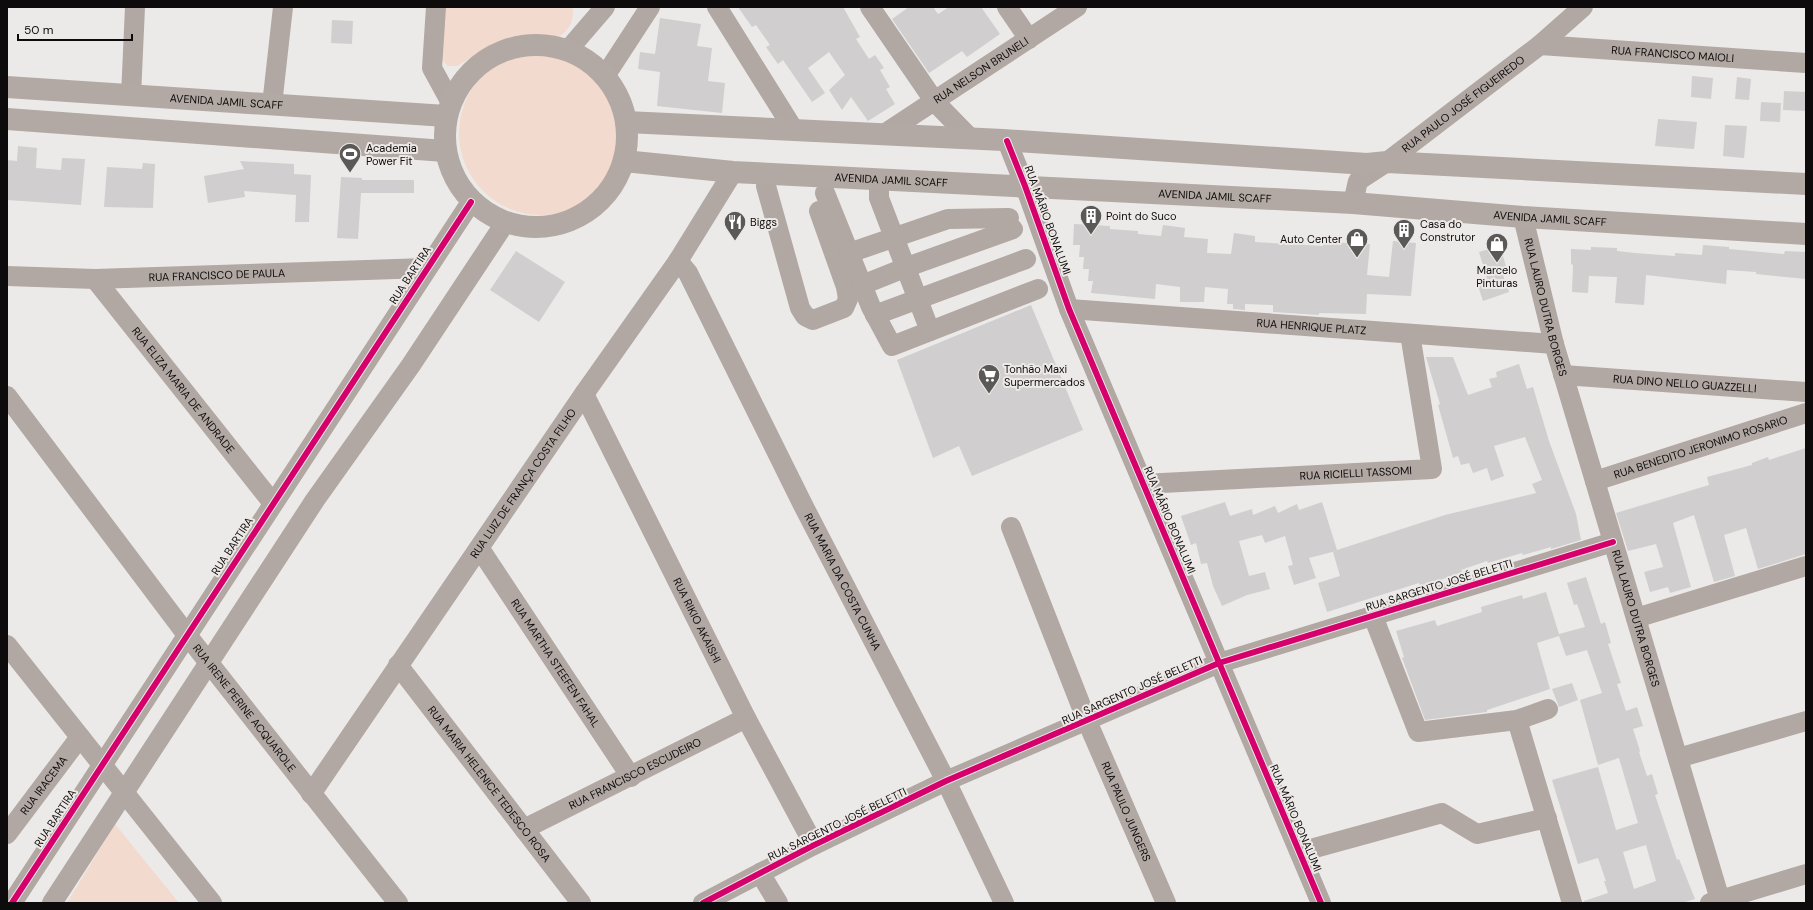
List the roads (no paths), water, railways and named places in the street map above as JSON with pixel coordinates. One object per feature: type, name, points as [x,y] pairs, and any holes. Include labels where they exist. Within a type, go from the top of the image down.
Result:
[{"type":"main road","points":[[538,44],[568,50],[588,61],[605,76],[619,98],[626,122],[627,142],[624,161],[611,188],[590,210],[564,224],[534,228],[504,223],[486,214],[471,202],[454,178],[445,151],[444,133],[448,108],[458,87],[480,64],[507,49],[538,44]]},
{"type":"main road","name":"AVENIDA JAMIL SCAFF","points":[[7,87],[272,104],[448,108]]},
{"type":"main road","points":[[7,119],[445,151]]},
{"type":"main road","points":[[626,122],[884,134],[1367,164],[1386,162],[1806,184]]},
{"type":"main road","name":"AVENIDA JAMIL SCAFF","points":[[624,161],[733,172],[1353,203],[1523,217],[1806,234]]},
{"type":"street","points":[[131,96],[135,7]]},
{"type":"street","points":[[272,104],[283,7]]},
{"type":"street","points":[[436,7],[432,68],[448,108]]},
{"type":"street","points":[[605,76],[650,7]]},
{"type":"street","points":[[717,7],[794,130]]},
{"type":"street","points":[[870,7],[935,102],[971,139]]},
{"type":"street","points":[[1007,7],[1029,39]]},
{"type":"street","name":"RUA NELSON BRUNELI","points":[[884,134],[1078,7]]},
{"type":"street","name":"RUA PAULO JOSÉ FIGUEIREDO","points":[[1353,203],[1358,181],[1386,162],[1540,45],[1582,7]]},
{"type":"street","points":[[568,50],[599,11]]},
{"type":"street","name":"RUA FRANCISCO MAIOLI","points":[[1540,45],[1806,63]]},
{"type":"street","name":"RUA MÁRIO BONALUMI","points":[[1007,141],[1070,310],[1322,903]]},
{"type":"street","name":"RUA LUIZ DE FRANÇA COSTA FILHO","points":[[311,794],[398,665],[480,549],[584,394],[678,261],[733,172]]},
{"type":"street","points":[[879,179],[879,198],[919,298],[930,331]]},
{"type":"street","points":[[766,186],[800,308],[805,316],[813,320],[844,308],[848,299],[846,287],[818,192],[849,253],[875,315],[892,346],[1038,289]]},
{"type":"street","name":"RUA BARTIRA","points":[[12,903],[272,502],[471,202]]},
{"type":"street","name":"RUA LAURO DUTRA BORGES","points":[[1523,217],[1554,344],[1678,758],[1717,902]]},
{"type":"street","points":[[849,253],[894,236],[948,219],[1011,224],[862,285]]},
{"type":"street","points":[[52,903],[316,500],[411,365],[504,223]]},
{"type":"street","points":[[875,315],[1026,259]]},
{"type":"street","name":"RUA MARIA DA COSTA CUNHA","points":[[678,261],[688,274],[803,505],[946,781],[1004,903]]},
{"type":"street","name":"RUA FRANCISCO DE PAULA","points":[[7,276],[95,279],[426,268]]},
{"type":"street","name":"RUA ELIZA MARIA DE ANDRADE","points":[[95,279],[272,502]]},
{"type":"street","name":"RUA HENRIQUE PLATZ","points":[[1070,310],[1554,344]]},
{"type":"street","name":"RUA RICIELLI TASSOMI","points":[[1144,484],[1432,469],[1410,334]]},
{"type":"street","name":"RUA DINO NELLO GUAZZELLI","points":[[1563,375],[1806,392]]},
{"type":"street","name":"RUA RIKIO AKAISHI","points":[[584,394],[746,718],[814,845]]},
{"type":"street","name":"RUA IRENE PERINE ACQUAROLE","points":[[7,396],[187,635],[398,903]]},
{"type":"street","name":"RUA BENEDITO JERONIMO ROSARIO","points":[[1595,481],[1806,413]]},
{"type":"street","name":"RUA PAULO JUNGERS","points":[[1011,527],[1087,721],[1166,903]]},
{"type":"street","name":"RUA SARGENTO JOSÉ BELETTI","points":[[703,903],[814,845],[946,781],[1219,663],[1613,542]]},
{"type":"street","name":"RUA MARTHA STEEFEN FAHAL","points":[[480,549],[630,777]]},
{"type":"street","points":[[1636,618],[1806,566]]},
{"type":"street","points":[[1373,616],[1418,732],[1517,720],[1548,709]]},
{"type":"street","points":[[7,645],[80,737],[103,763],[124,792],[212,903]]},
{"type":"street","name":"RUA MARIA HELENICE TEDESCO ROSA","points":[[398,665],[581,903]]},
{"type":"street","name":"RUA FRANCISCO ESCUDEIRO","points":[[524,829],[746,718]]},
{"type":"street","points":[[1517,720],[1572,903]]},
{"type":"street","points":[[1678,758],[1806,721]]},
{"type":"street","name":"RUA IRACEMA","points":[[7,834],[80,737]]},
{"type":"street","points":[[1300,852],[1442,813],[1477,834],[1546,818]]},
{"type":"street","points":[[760,873],[778,903]]},
{"type":"street","points":[[1717,902],[1806,874]]},
{"type":"place","name":"Academia Power Fit","points":[[350,174]]},
{"type":"place","name":"Point do Suco","points":[[1091,236]]},
{"type":"place","name":"Biggs","points":[[735,242]]},
{"type":"place","name":"Casa do Construtor","points":[[1404,250]]},
{"type":"place","name":"Auto Center","points":[[1357,258]]},
{"type":"place","name":"Marcelo Pinturas","points":[[1497,264]]},
{"type":"place","name":"Tonhão Maxi Supermercados","points":[[989,394]]}]
